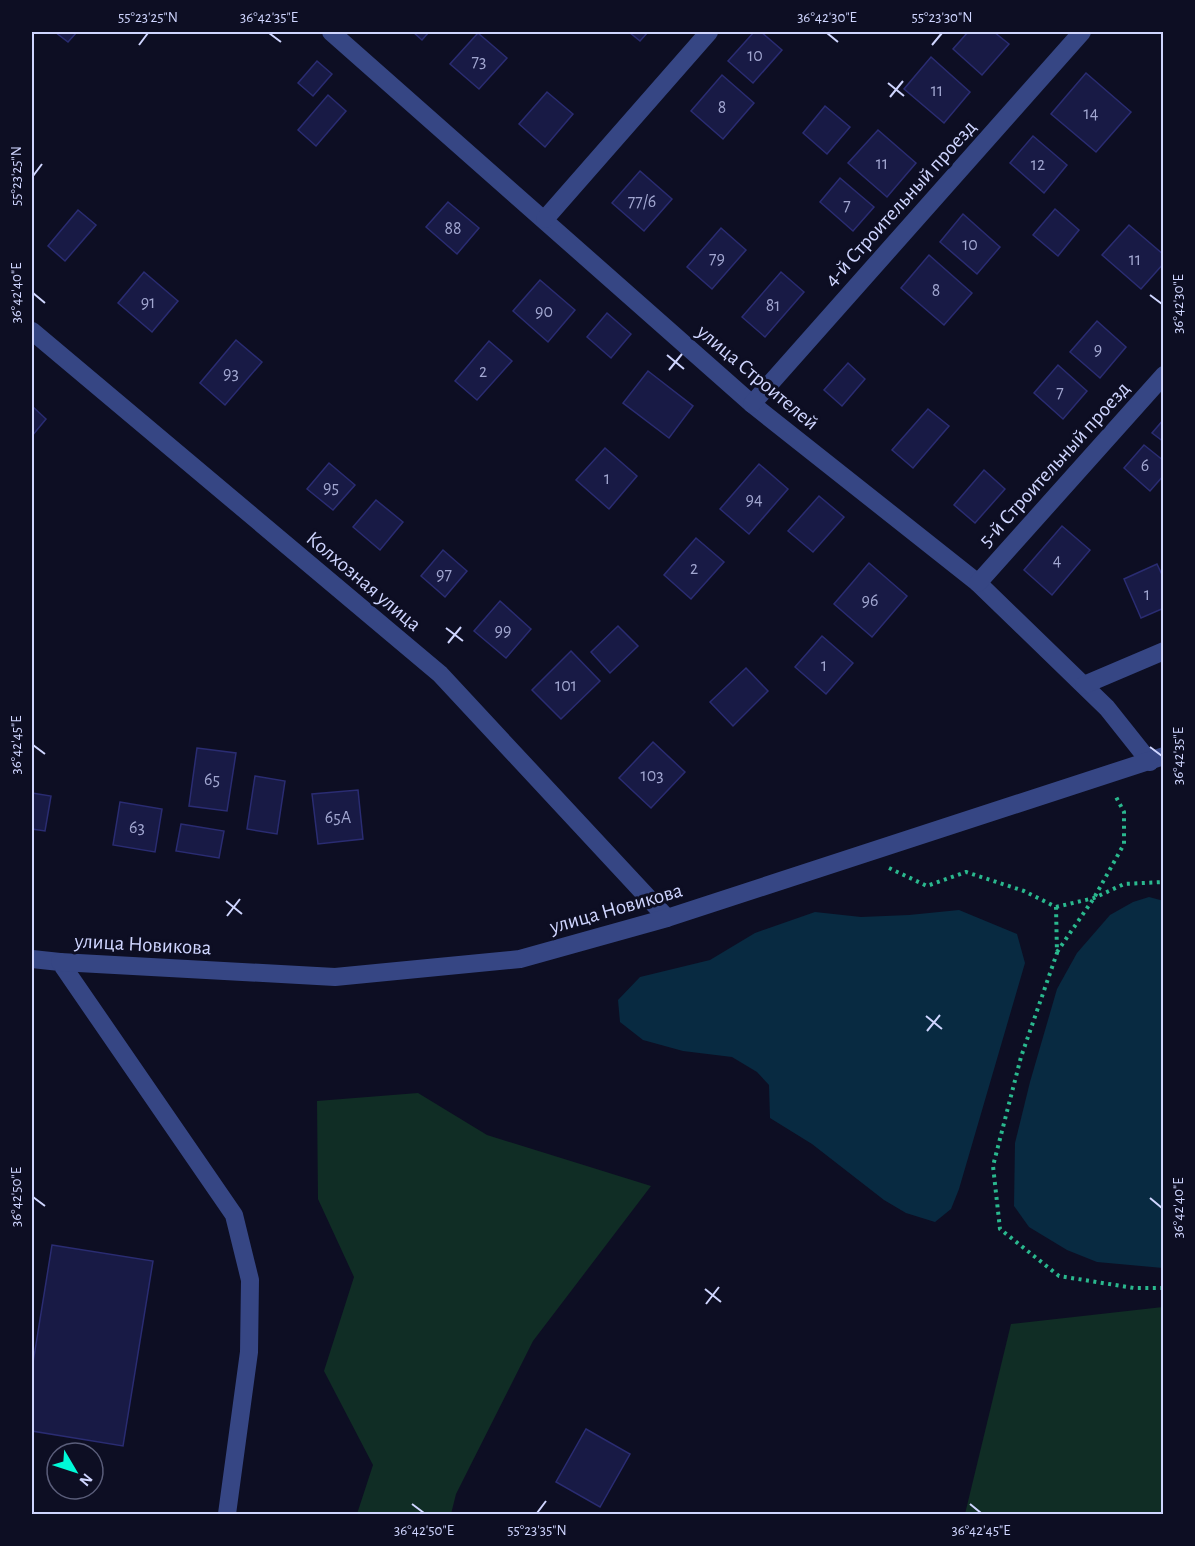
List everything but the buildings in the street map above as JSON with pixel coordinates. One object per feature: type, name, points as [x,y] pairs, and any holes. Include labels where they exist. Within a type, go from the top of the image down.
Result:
[{"type":"street","name":"улица Строителей","points":[[332,32],[752,404],[978,583],[1157,759]]},
{"type":"street","points":[[545,219],[709,32]]},
{"type":"street","name":"4-й Строительный проезд","points":[[752,404],[1082,32]]},
{"type":"street","name":"Колхозная улица","points":[[32,331],[440,674],[668,918]]},
{"type":"street","name":"5-й Строительный проезд","points":[[978,583],[1164,375]]},
{"type":"street","points":[[1084,685],[1164,651]]},
{"type":"street","name":"улица Новикова","points":[[32,959],[334,977],[520,959],[668,918],[1157,759]]},
{"type":"street","name":"улица Новикова","points":[[60,962],[234,1215],[250,1280],[249,1352],[227,1515]]},
{"type":"path","points":[[1104,777],[1124,812],[1124,844],[1094,898],[1057,953],[1021,1057],[993,1166],[1000,1229],[1059,1276],[1134,1288],[1164,1288]]},
{"type":"path","points":[[861,856],[927,886],[966,872],[1024,891],[1056,907],[1094,898],[1124,884],[1164,882]]},
{"type":"path","points":[[1056,907],[1057,953]]},
{"type":"green space","points":[[418,1093],[487,1135],[651,1186],[533,1341],[456,1494],[451,1514],[357,1514],[373,1465],[324,1371],[354,1277],[318,1199],[317,1101]]},
{"type":"green space","points":[[1163,1307],[1163,1514],[965,1514],[1011,1324]]},
{"type":"water","points":[[1149,897],[1164,901],[1163,1268],[1097,1262],[1067,1250],[1029,1227],[1014,1206],[1015,1143],[1057,989],[1077,953],[1110,915],[1133,902]]},
{"type":"water","points":[[959,910],[1017,934],[1025,963],[959,1189],[951,1209],[935,1222],[906,1213],[884,1200],[812,1144],[770,1118],[769,1085],[757,1072],[732,1057],[683,1051],[643,1040],[620,1022],[618,1000],[640,977],[710,960],[755,933],[815,912],[861,917]]}]
